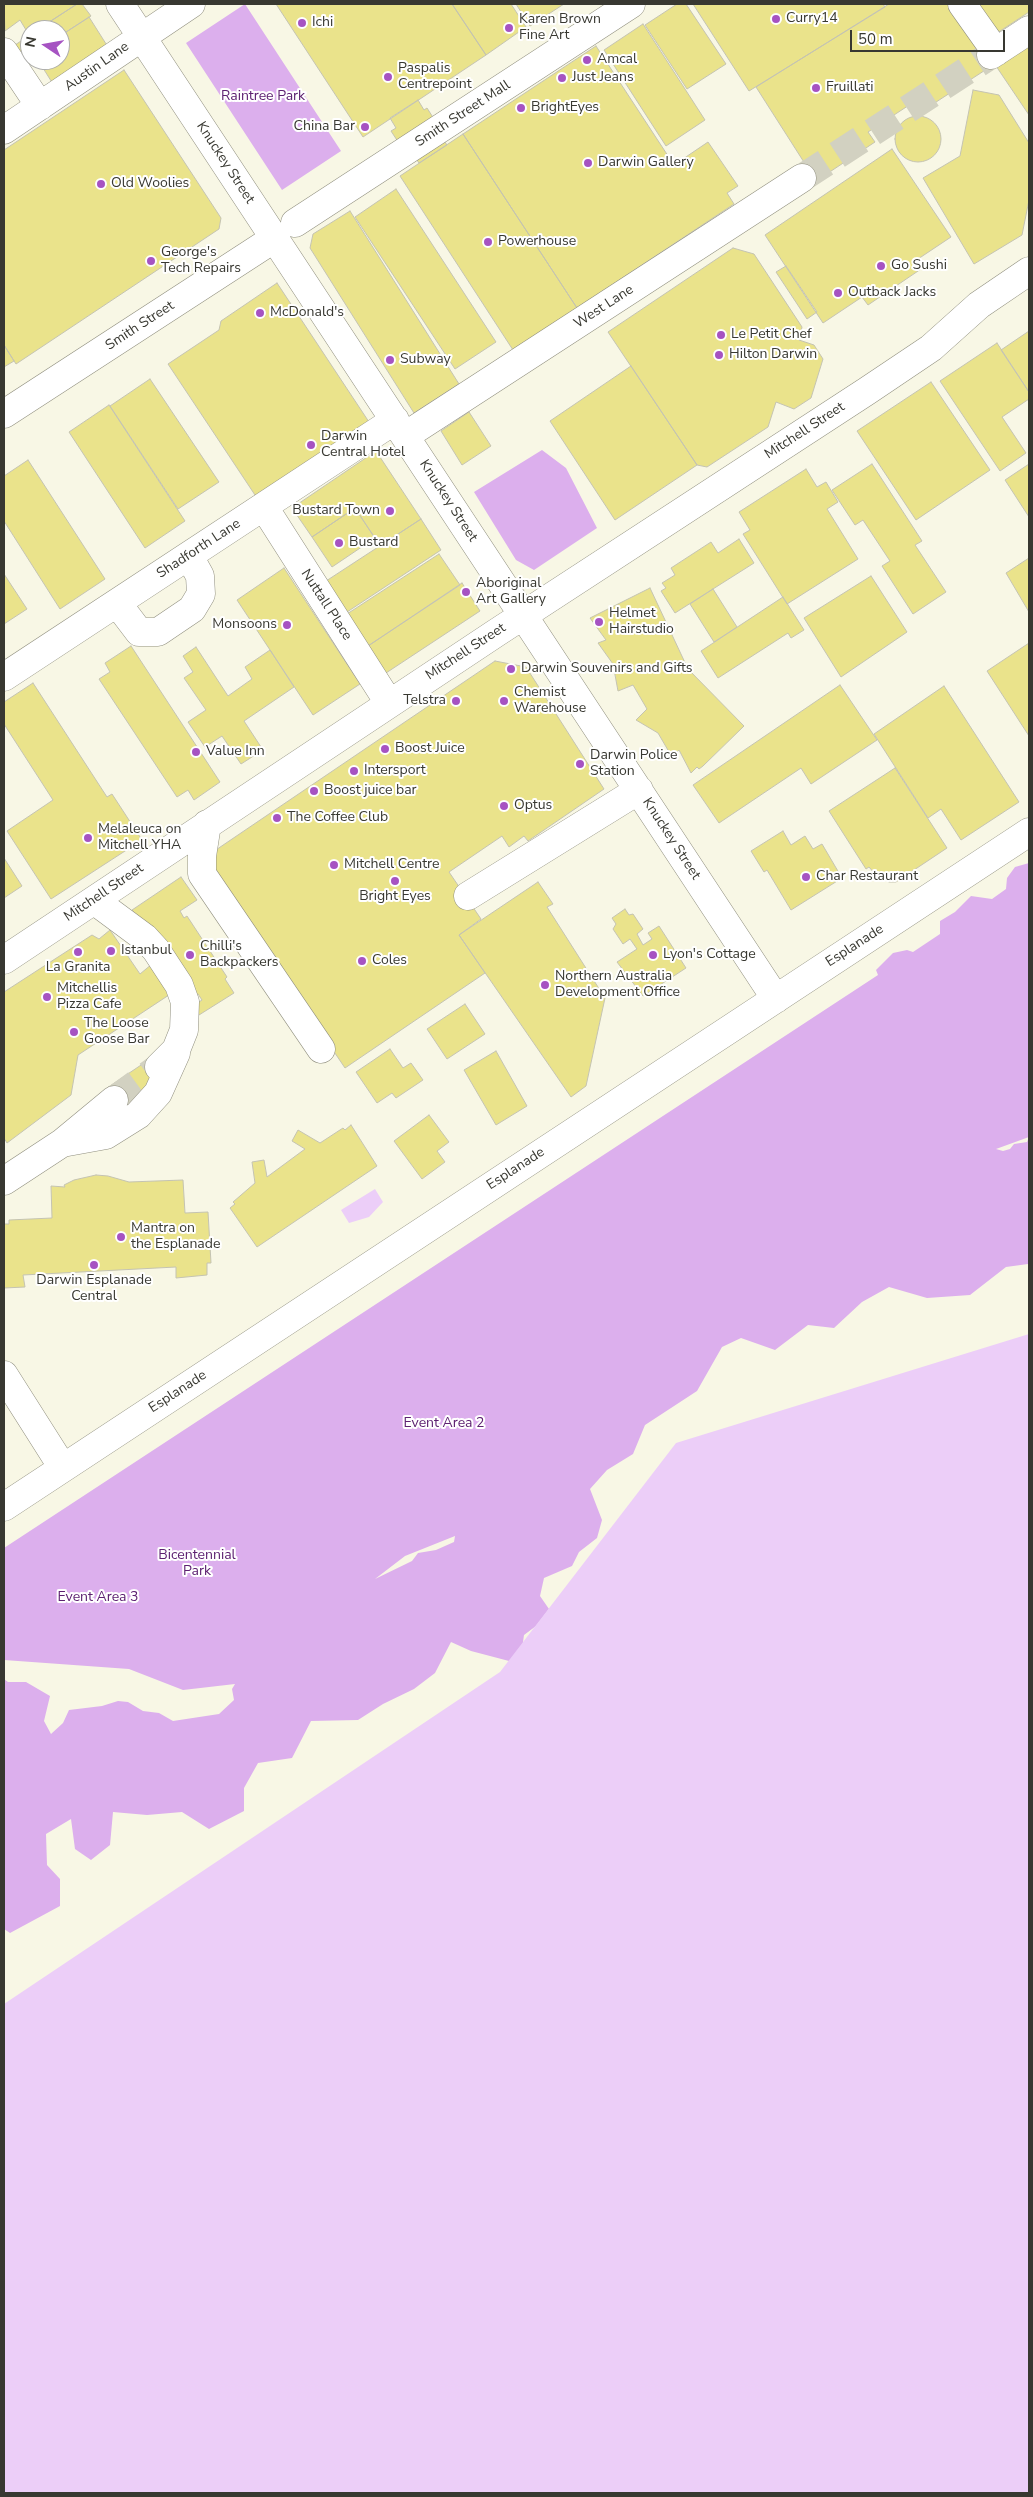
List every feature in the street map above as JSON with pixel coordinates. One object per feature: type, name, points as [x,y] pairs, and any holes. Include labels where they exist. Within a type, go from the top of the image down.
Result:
[{"type":"street","name":"Knuckey Street","points":[[120,4],[285,231],[400,428],[776,999]]},
{"type":"street","name":"Austin Lane","points":[[4,130],[191,4]]},
{"type":"street","name":"Smith Street Mall","points":[[285,231],[631,4]]},
{"type":"street","points":[[973,17],[993,54],[1029,30]]},
{"type":"street","points":[[4,52],[40,106]]},
{"type":"street","name":"West Lane","points":[[400,428],[802,178]]},
{"type":"street","name":"Smith Street","points":[[4,414],[285,231]]},
{"type":"street","name":"Mitchell Street","points":[[931,348],[979,305],[1029,272]]},
{"type":"street","name":"Mitchell Street","points":[[4,960],[523,614],[931,348],[985,321],[1029,294]]},
{"type":"street","name":"Shadforth Lane","points":[[4,677],[264,507],[400,428]]},
{"type":"street","name":"Nuttall Place","points":[[264,507],[389,703]]},
{"type":"street","points":[[118,603],[139,632],[158,632],[192,609],[201,594],[200,576],[189,556]]},
{"type":"street","points":[[468,896],[639,790]]},
{"type":"street","points":[[207,824],[202,856],[202,874],[321,1049]]},
{"type":"street","name":"Esplanade","points":[[4,1507],[1029,832]]},
{"type":"street","points":[[62,1143],[106,1135],[138,1115],[158,1093],[180,1042],[186,1015],[185,1002],[179,986],[156,950],[145,938],[95,901]]},
{"type":"street","points":[[160,1067],[180,1042]]},
{"type":"street","points":[[4,1181],[62,1143],[114,1100]]},
{"type":"street","points":[[4,1375],[63,1468]]},
{"type":"green space","name":"Raintree Park","points":[[245,4],[341,151],[282,190],[186,43]]},
{"type":"green space","points":[[542,450],[566,468],[597,528],[534,570],[516,560],[474,492]]},
{"type":"green space","name":"Bicentennial Park","points":[[1029,863],[1029,1137],[1028,1264],[1006,1267],[970,1295],[927,1298],[889,1287],[862,1302],[834,1328],[808,1325],[775,1350],[741,1338],[722,1347],[697,1391],[645,1425],[633,1454],[607,1470],[590,1489],[602,1520],[597,1538],[579,1552],[572,1566],[544,1578],[540,1596],[549,1609],[536,1626],[524,1635],[522,1649],[509,1661],[471,1651],[451,1642],[435,1673],[414,1689],[383,1704],[358,1720],[311,1721],[292,1758],[258,1763],[244,1788],[244,1811],[209,1829],[182,1812],[147,1815],[113,1812],[110,1845],[91,1860],[75,1849],[71,1819],[46,1834],[47,1865],[60,1879],[60,1906],[10,1933],[4,1929],[4,1679],[8,1682],[26,1682],[50,1696],[44,1721],[51,1734],[63,1723],[69,1710],[102,1706],[118,1701],[128,1702],[143,1711],[159,1713],[173,1721],[219,1714],[234,1700],[232,1689],[235,1684],[183,1690],[129,1669],[4,1660],[4,1548],[878,975],[876,970],[893,953],[907,950],[913,952],[940,934],[940,921],[955,912],[971,896],[992,899],[1006,889],[1007,878],[1015,867]],"holes":[[[1029,1137],[1027,1142],[1014,1144],[1010,1149],[1003,1151],[996,1149]],[[455,1536],[454,1542],[436,1550],[418,1553],[412,1561],[375,1579],[405,1556]]]},
{"type":"shaded area","points":[[375,1189],[383,1202],[369,1217],[349,1223],[341,1210]]},
{"type":"shaded area","points":[[1029,1334],[1029,2493],[4,2493],[4,2004],[500,1672],[676,1443]]},
{"type":"building","points":[[4,4],[77,4],[52,20],[20,20],[5,31]]},
{"type":"building","points":[[77,4],[82,4],[91,16],[70,30],[70,20],[52,20]]},
{"type":"building","name":"Paspalis Centrepoint","points":[[276,4],[452,4],[486,55],[363,137]]},
{"type":"building","points":[[452,4],[511,4],[526,27],[486,55]]},
{"type":"building","points":[[516,4],[564,4],[530,26]]},
{"type":"building","points":[[677,4],[686,4],[726,64],[687,89],[645,25]]},
{"type":"building","points":[[693,4],[883,4],[885,7],[749,91]]},
{"type":"building","points":[[889,4],[950,4],[993,65],[930,106],[923,96],[868,132],[875,142],[816,181],[756,87]]},
{"type":"building","points":[[968,4],[1029,4],[1029,12],[991,37]]},
{"type":"building","points":[[89,17],[108,47],[53,84],[44,70],[70,70],[70,29]]},
{"type":"building","points":[[643,24],[705,120],[666,146],[604,50]]},
{"type":"building","points":[[20,42],[20,52],[15,45]]},
{"type":"building","points":[[1029,44],[1029,115],[996,66]]},
{"type":"building","points":[[596,46],[674,165],[708,142],[738,186],[727,193],[734,204],[577,308],[463,134]]},
{"type":"building","name":"Old Woolies","points":[[124,70],[221,218],[219,229],[16,364],[4,345],[4,150]]},
{"type":"building","points":[[973,90],[999,95],[1029,143],[1029,200],[1022,235],[974,264],[923,178],[960,156]]},
{"type":"building","points":[[418,100],[424,110],[427,108],[443,133],[440,135],[447,145],[419,163],[413,154],[408,157],[391,131],[396,128],[390,118]]},
{"type":"building","points":[[913,116],[923,116],[937,126],[941,139],[937,152],[931,158],[923,162],[913,162],[899,152],[895,144],[895,134],[905,120]]},
{"type":"building","name":"Powerhouse","points":[[463,134],[577,308],[513,350],[400,176]]},
{"type":"building","points":[[892,149],[951,237],[915,261],[921,269],[868,305],[862,297],[823,323],[765,235]]},
{"type":"building","points":[[396,189],[496,342],[455,369],[355,217]]},
{"type":"building","points":[[350,211],[459,384],[414,413],[310,248],[313,234]]},
{"type":"building","points":[[733,248],[754,254],[802,327],[799,340],[814,345],[823,359],[811,398],[794,409],[776,402],[768,427],[707,467],[697,465],[608,332]]},
{"type":"building","points":[[786,266],[817,312],[807,319],[776,272]]},
{"type":"building","points":[[277,283],[369,422],[257,498],[168,364],[219,330],[221,321]]},
{"type":"building","points":[[1029,331],[1029,392],[1001,350]]},
{"type":"building","points":[[997,343],[1029,392],[1029,399],[1002,417],[1026,453],[1000,471],[940,381]]},
{"type":"building","points":[[4,345],[14,361],[4,367]]},
{"type":"building","points":[[631,366],[697,465],[615,520],[550,421]]},
{"type":"building","points":[[150,379],[219,482],[178,509],[110,406]]},
{"type":"building","points":[[931,382],[990,470],[916,520],[857,431]]},
{"type":"building","points":[[109,405],[185,521],[145,548],[69,432]]},
{"type":"building","points":[[469,412],[491,446],[462,465],[441,431]]},
{"type":"building","points":[[376,451],[421,519],[380,546],[355,508],[312,537],[292,508]]},
{"type":"building","points":[[28,460],[105,579],[60,609],[4,521],[4,476]]},
{"type":"building","points":[[872,464],[922,541],[915,545],[946,592],[913,614],[882,566],[890,561],[863,520],[855,525],[832,490]]},
{"type":"building","points":[[1029,464],[1029,517],[1005,480]]},
{"type":"building","points":[[806,469],[817,487],[826,482],[838,502],[827,509],[858,559],[787,604],[743,534],[750,530],[739,512]]},
{"type":"building","points":[[355,508],[375,538],[332,567],[312,537]]},
{"type":"building","points":[[421,519],[441,550],[344,614],[323,583]]},
{"type":"building","points":[[739,539],[754,563],[675,613],[661,591],[666,588],[662,583],[675,575],[671,568],[711,542],[718,553]]},
{"type":"building","points":[[439,554],[460,585],[368,646],[347,614]]},
{"type":"building","points":[[1029,558],[1029,612],[1006,573]]},
{"type":"building","name":"Monsoons","points":[[284,568],[360,684],[313,715],[237,600]]},
{"type":"building","points":[[4,574],[27,609],[4,624]]},
{"type":"building","points":[[871,576],[907,632],[841,677],[804,618]]},
{"type":"building","points":[[462,583],[480,611],[386,673],[368,646]]},
{"type":"building","points":[[650,588],[688,669],[744,726],[703,766],[699,769],[697,767],[691,773],[679,750],[672,757],[658,733],[636,720],[647,709],[633,685],[618,691],[613,664],[598,643],[606,640],[590,618]]},
{"type":"building","points":[[713,589],[737,627],[714,642],[690,604]]},
{"type":"building","points":[[783,597],[804,630],[791,638],[788,633],[718,678],[701,651]]},
{"type":"building","points":[[1029,643],[1029,736],[987,671]]},
{"type":"building","name":"Value Inn","points":[[131,646],[220,782],[194,800],[188,790],[177,797],[99,679],[110,672],[105,663]]},
{"type":"building","points":[[196,647],[228,696],[252,679],[245,667],[270,650],[294,687],[244,721],[263,750],[241,764],[222,736],[205,747],[188,722],[206,710],[184,678],[193,672],[183,656]]},
{"type":"building","name":"Mitchell Centre","points":[[495,661],[526,667],[604,789],[528,841],[524,836],[509,847],[502,836],[449,872],[481,919],[459,935],[485,973],[345,1068],[204,858]]},
{"type":"building","points":[[33,683],[107,797],[112,794],[142,840],[51,899],[7,831],[53,800],[4,724],[4,702]]},
{"type":"building","points":[[840,685],[877,740],[811,784],[801,768],[719,823],[693,785]]},
{"type":"building","points":[[944,686],[1019,802],[961,840],[941,809],[928,818],[874,734]]},
{"type":"building","points":[[895,768],[947,848],[896,882],[889,882],[875,874],[869,867],[866,869],[829,811]]},
{"type":"building","points":[[783,831],[791,845],[805,836],[813,849],[822,844],[842,878],[791,910],[767,870],[764,872],[751,851]]},
{"type":"building","points":[[4,858],[22,886],[4,898]]},
{"type":"building","name":"Chilli's Backpackers","points":[[181,877],[197,900],[180,911],[184,918],[187,916],[227,977],[225,979],[234,993],[199,1015],[193,1006],[202,1000],[198,994],[195,995],[132,910]]},
{"type":"building","name":"Northern Australia Development Office","points":[[538,882],[553,904],[547,907],[605,998],[586,1086],[571,1097],[459,935]]},
{"type":"building","name":"Lyon's Cottage","points":[[625,909],[629,915],[633,914],[643,929],[637,934],[643,945],[652,939],[648,933],[659,926],[686,968],[643,996],[617,962],[637,949],[630,939],[623,944],[613,929],[616,924],[612,918]]},
{"type":"building","points":[[110,930],[140,974],[152,964],[172,993],[78,1055],[71,1095],[7,1143],[4,1138],[4,992],[92,935],[99,939]]},
{"type":"building","points":[[465,1004],[485,1034],[447,1059],[427,1029]]},
{"type":"building","points":[[390,1049],[403,1068],[411,1063],[423,1080],[396,1098],[392,1093],[377,1103],[356,1072]]},
{"type":"building","points":[[496,1051],[527,1106],[496,1125],[464,1070]]},
{"type":"building","points":[[150,1059],[159,1074],[138,1101],[122,1110],[107,1088]]},
{"type":"building","points":[[429,1115],[449,1142],[437,1151],[445,1162],[422,1179],[394,1141]]},
{"type":"building","points":[[351,1125],[377,1166],[257,1247],[230,1208],[235,1204],[233,1202],[255,1183],[252,1162],[264,1160],[267,1177],[305,1149],[292,1141],[298,1130],[320,1143]]},
{"type":"building","points":[[96,1175],[108,1176],[129,1182],[183,1180],[185,1213],[208,1212],[211,1263],[207,1263],[207,1275],[176,1278],[176,1267],[23,1275],[25,1287],[4,1288],[4,1224],[9,1224],[9,1220],[52,1218],[51,1186],[65,1187],[64,1185],[74,1180]]},
{"type":"tunnel","points":[[802,178],[991,55]]},
{"type":"tunnel","points":[[114,1100],[159,1067]]},
{"type":"place","name":"Curry14","points":[[776,19]]},
{"type":"place","name":"Ichi","points":[[302,23]]},
{"type":"place","name":"Karen Brown Fine Art","points":[[509,28]]},
{"type":"place","name":"Amcal","points":[[587,60]]},
{"type":"place","name":"Paspalis Centrepoint","points":[[388,77]]},
{"type":"place","name":"Just Jeans","points":[[562,78]]},
{"type":"place","name":"Fruillati","points":[[816,88]]},
{"type":"place","name":"BrightEyes","points":[[521,108]]},
{"type":"place","name":"China Bar","points":[[365,127]]},
{"type":"place","name":"Darwin Gallery","points":[[588,163]]},
{"type":"place","name":"Old Woolies","points":[[101,184]]},
{"type":"place","name":"Powerhouse","points":[[488,242]]},
{"type":"place","name":"George's Tech Repairs","points":[[151,261]]},
{"type":"place","name":"Go Sushi","points":[[881,266]]},
{"type":"place","name":"Outback Jacks","points":[[838,293]]},
{"type":"place","name":"McDonald's","points":[[260,313]]},
{"type":"place","name":"Le Petit Chef","points":[[721,335]]},
{"type":"place","name":"Hilton Darwin","points":[[719,355]]},
{"type":"place","name":"Subway","points":[[390,360]]},
{"type":"place","name":"Darwin Central Hotel","points":[[311,445]]},
{"type":"place","name":"Bustard Town","points":[[390,511]]},
{"type":"place","name":"Bustard","points":[[339,543]]},
{"type":"place","name":"Aboriginal Art Gallery","points":[[466,592]]},
{"type":"place","name":"Helmet Hairstudio","points":[[599,622]]},
{"type":"place","name":"Monsoons","points":[[287,625]]},
{"type":"place","name":"Darwin Souvenirs and Gifts","points":[[511,669]]},
{"type":"place","name":"Telstra","points":[[456,701]]},
{"type":"place","name":"Chemist Warehouse","points":[[504,701]]},
{"type":"place","name":"Boost Juice","points":[[385,749]]},
{"type":"place","name":"Value Inn","points":[[196,752]]},
{"type":"place","name":"Darwin Police Station","points":[[580,764]]},
{"type":"place","name":"Intersport","points":[[354,771]]},
{"type":"place","name":"Boost juice bar","points":[[314,791]]},
{"type":"place","name":"Optus","points":[[504,806]]},
{"type":"place","name":"The Coffee Club","points":[[277,818]]},
{"type":"place","name":"Melaleuca on Mitchell YHA","points":[[88,838]]},
{"type":"place","name":"Mitchell Centre","points":[[334,865]]},
{"type":"place","name":"Char Restaurant","points":[[806,877]]},
{"type":"place","name":"Bright Eyes","points":[[395,881]]},
{"type":"place","name":"Istanbul","points":[[111,951]]},
{"type":"place","name":"La Granita","points":[[78,952]]},
{"type":"place","name":"Chilli's Backpackers","points":[[190,955]]},
{"type":"place","name":"Lyon's Cottage","points":[[653,955]]},
{"type":"place","name":"Coles","points":[[362,961]]},
{"type":"place","name":"Northern Australia Development Office","points":[[545,985]]},
{"type":"place","name":"Mitchellis Pizza Cafe","points":[[47,997]]},
{"type":"place","name":"The Loose Goose Bar","points":[[74,1032]]},
{"type":"place","name":"Mantra on the Esplanade","points":[[121,1237]]},
{"type":"place","name":"Darwin Esplanade Central","points":[[94,1265]]},
{"type":"park label","name":"Event Area 2","points":[[444,1424]]},
{"type":"park label","name":"Event Area 3","points":[[98,1598]]}]
